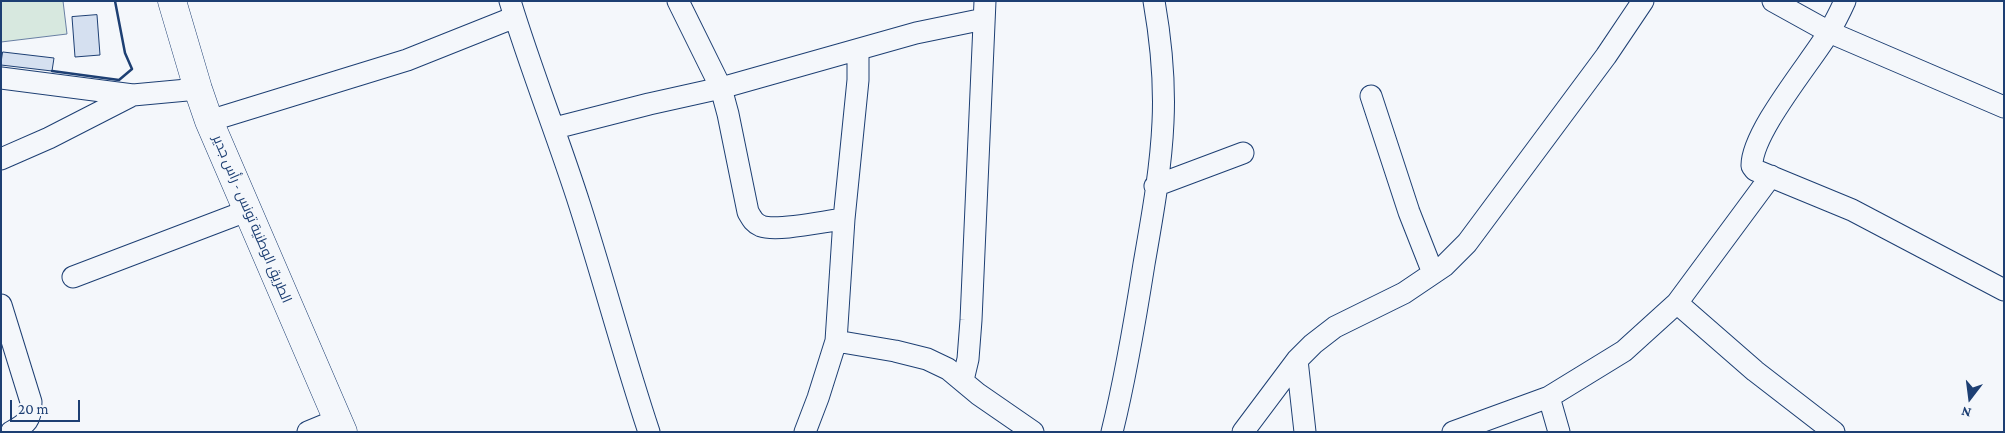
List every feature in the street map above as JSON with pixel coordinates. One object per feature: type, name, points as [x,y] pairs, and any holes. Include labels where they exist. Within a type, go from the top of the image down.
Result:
[{"type":"main road","name":"الطريق الوطنية تونس - رأس جدير","points":[[172,1],[209,121],[249,210],[340,426]]},
{"type":"street","points":[[678,1],[720,88],[728,114],[748,212],[753,221],[763,226],[778,228],[844,218]]},
{"type":"street","points":[[1112,432],[1137,314],[1156,186],[1163,122],[1163,73],[1154,1]]},
{"type":"street","points":[[1243,432],[1297,360],[1312,344],[1335,327],[1404,293],[1444,266],[1467,243],[1486,220],[1606,56],[1643,1]]},
{"type":"street","points":[[1773,1],[1829,32],[2004,107]]},
{"type":"street","points":[[1845,1],[1829,32],[1795,80],[1755,149],[1752,166],[1755,170],[1852,210],[2004,290]]},
{"type":"street","points":[[209,121],[407,60],[512,9],[555,128],[649,432]]},
{"type":"street","points":[[555,128],[720,88],[916,33],[985,10],[971,320],[968,360],[963,380]]},
{"type":"street","points":[[805,432],[836,341],[844,218],[856,107],[858,50]]},
{"type":"street","points":[[1,78],[133,95],[198,89]]},
{"type":"street","points":[[1,159],[49,138],[133,95]]},
{"type":"street","points":[[1371,96],[1409,212],[1433,273]]},
{"type":"street","points":[[1156,186],[1243,153]]},
{"type":"street","points":[[1453,432],[1549,397],[1624,350],[1677,303],[1771,176]]},
{"type":"street","points":[[72,277],[249,210]]},
{"type":"street","points":[[1677,303],[1755,371],[1834,432]]},
{"type":"street","points":[[1,305],[31,402],[31,415],[28,422],[11,432]]},
{"type":"street","points":[[836,341],[895,351],[927,359],[948,369],[978,394],[1033,432]]},
{"type":"street","points":[[1297,360],[1305,432]]},
{"type":"street","points":[[1549,397],[1559,432]]},
{"type":"street","points":[[308,432],[340,426]]},
{"type":"shaded area","points":[[1,1],[63,1],[67,34],[1,42]]},
{"type":"building","points":[[97,15],[100,55],[75,57],[72,17]]},
{"type":"building","points":[[3,52],[54,58],[52,71],[1,65]]},
{"type":"wall","points":[[52,71],[119,80],[132,69],[125,53],[115,1]]}]
